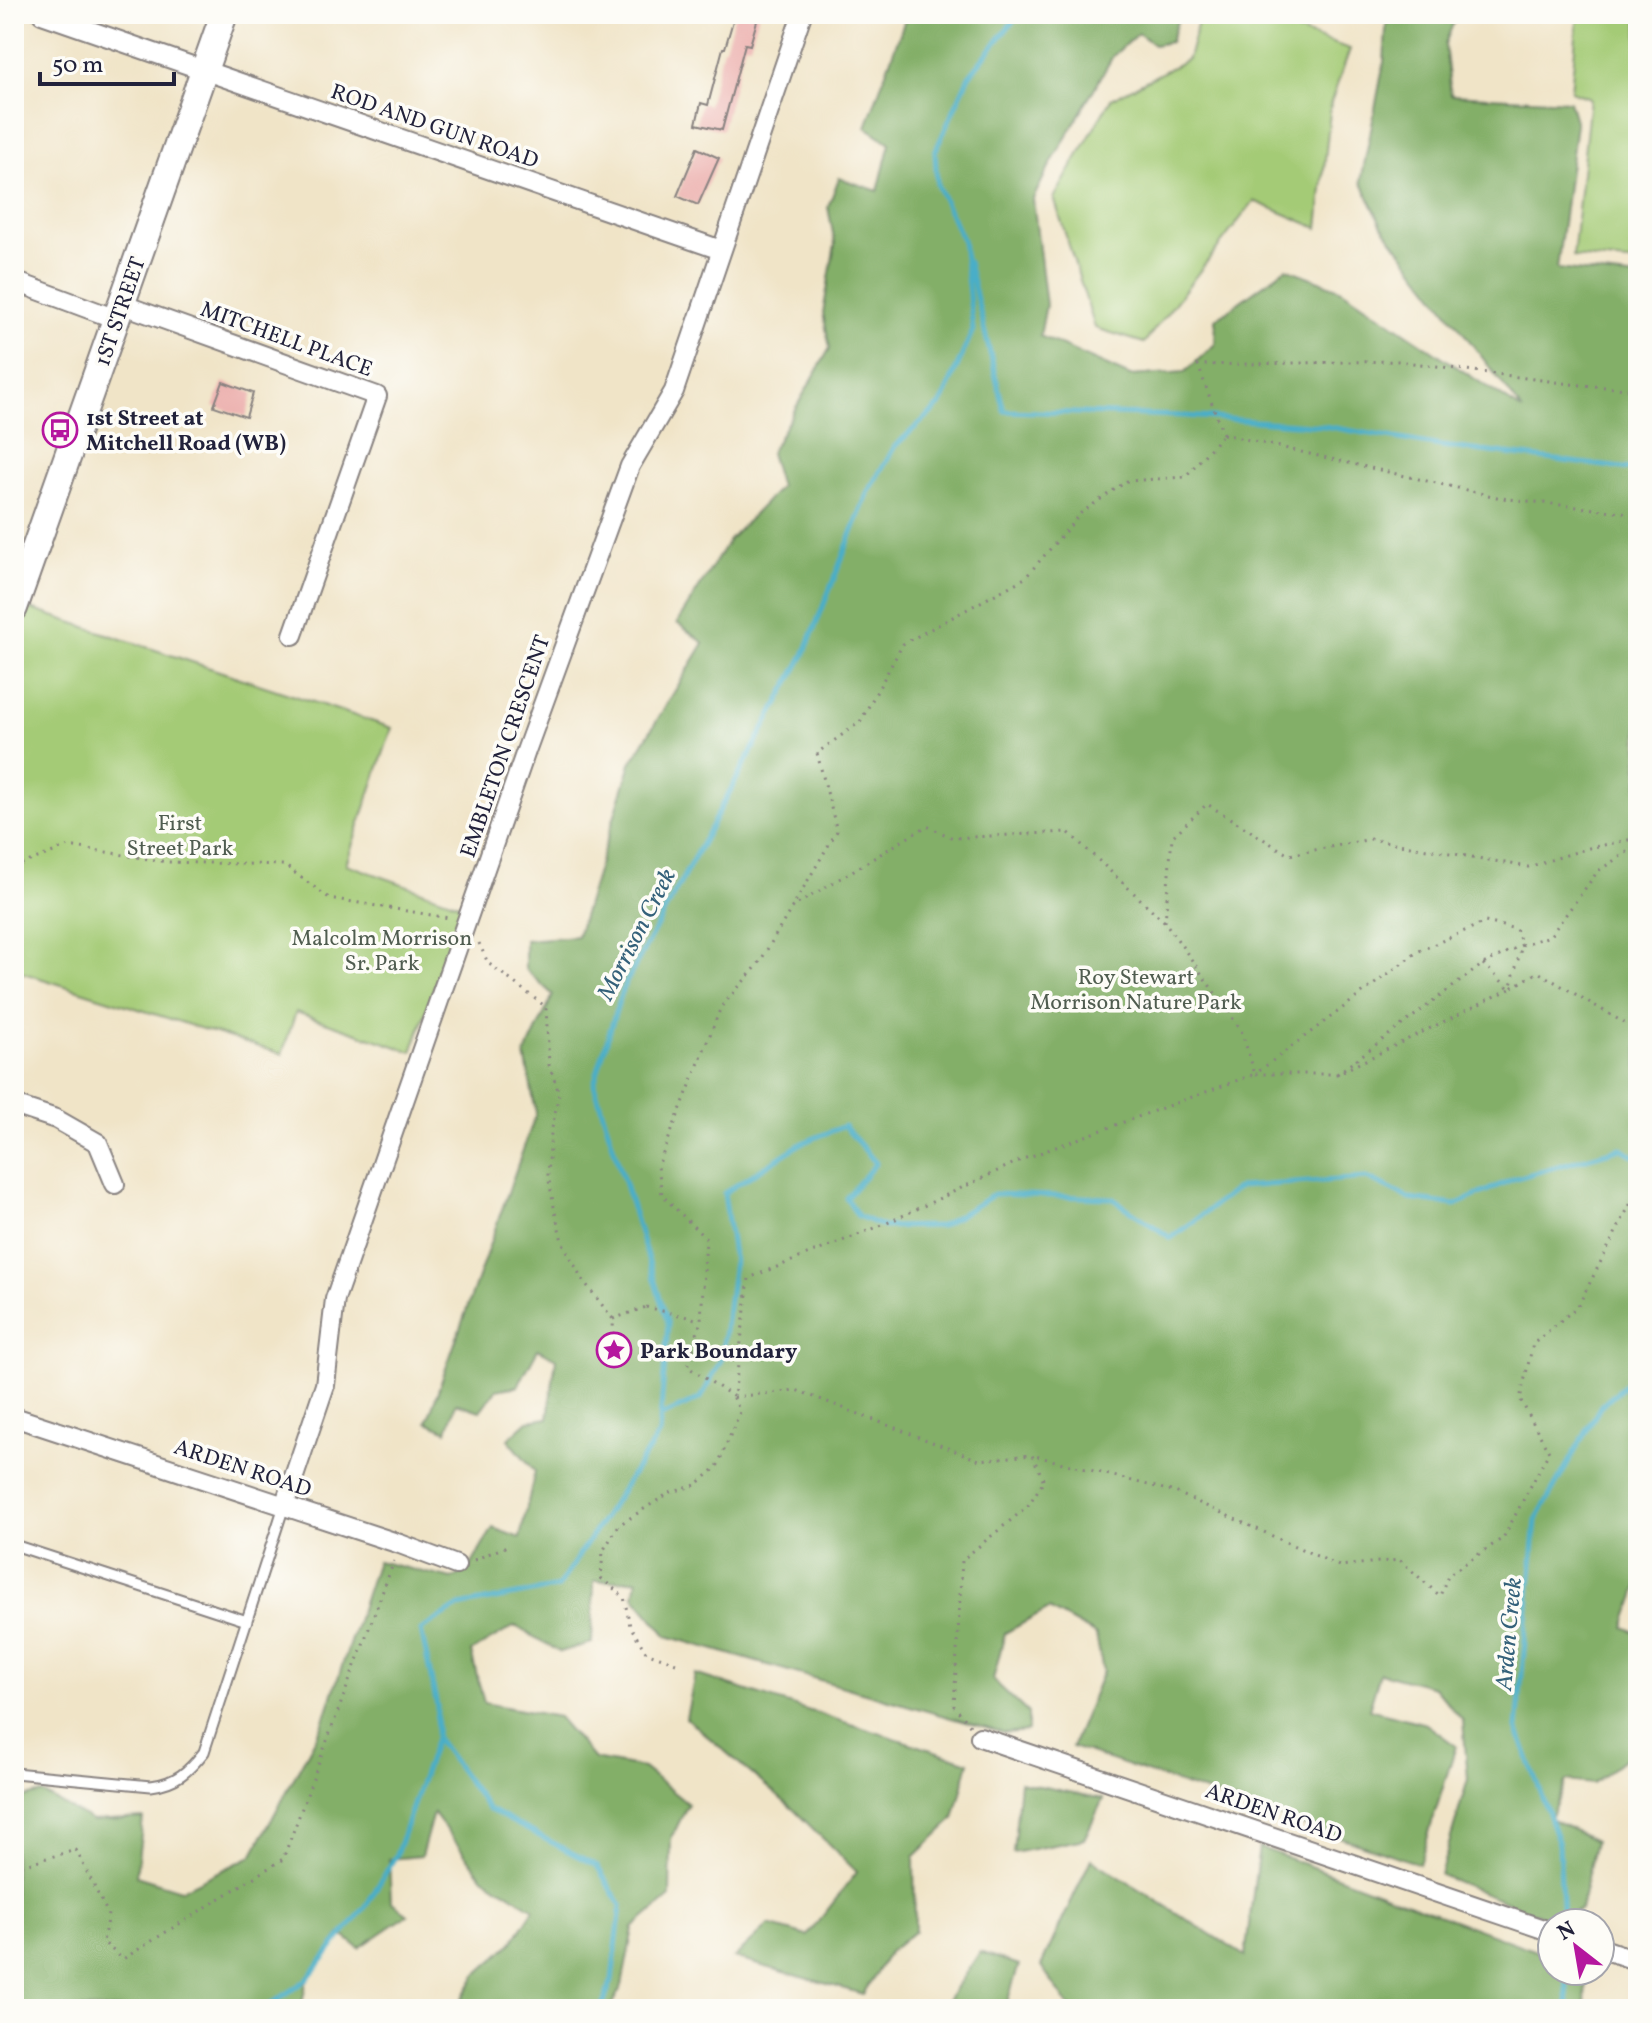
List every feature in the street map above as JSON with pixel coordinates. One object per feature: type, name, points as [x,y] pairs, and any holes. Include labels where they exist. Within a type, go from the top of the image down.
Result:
[{"type":"street","name":"ROD AND GUN ROAD","points":[[42,14],[721,250]]},
{"type":"street","name":"1ST STREET","points":[[14,608],[224,14]]},
{"type":"street","name":"EMBLETON CRESCENT","points":[[284,1506],[325,1385],[335,1299],[526,751],[630,466],[674,391],[802,14]]},
{"type":"street","points":[[14,281],[119,312]]},
{"type":"street","name":"MITCHELL PLACE","points":[[119,312],[377,396],[293,635]]},
{"type":"street","points":[[14,1105],[56,1119],[98,1143],[115,1184]]},
{"type":"street","name":"ARDEN ROAD","points":[[14,1417],[456,1565]]},
{"type":"street","name":"ARDEN ROAD","points":[[980,1737],[1536,1927]]},
{"type":"street","points":[[1616,1953],[1638,1961]]},
{"type":"lane","points":[[14,1773],[151,1786],[180,1778],[204,1752],[284,1506]]},
{"type":"lane","points":[[14,1545],[247,1621]]},
{"type":"path","points":[[1223,434],[1198,365],[1398,361],[1638,390]]},
{"type":"path","points":[[1223,434],[1501,498],[1638,514]]},
{"type":"path","points":[[1223,434],[1185,477],[1127,481],[1081,513],[1025,578],[903,644],[860,722],[817,753],[837,831],[758,965],[721,1007],[658,1166],[662,1195],[706,1239],[701,1320],[688,1367],[734,1397],[796,1390],[979,1460],[1032,1455],[1175,1492],[1339,1566],[1400,1560],[1440,1596],[1448,1575],[1503,1538],[1549,1452],[1520,1399],[1533,1344],[1578,1306],[1638,1189]]},
{"type":"path","points":[[1165,922],[1172,837],[1207,804],[1289,855],[1371,839],[1528,867],[1589,848],[1638,838]]},
{"type":"path","points":[[791,908],[927,826],[953,838],[1068,832],[1165,922],[1241,1030],[1255,1074]]},
{"type":"path","points":[[1337,1074],[1483,964],[1522,945],[1550,936],[1598,871],[1638,845]]},
{"type":"path","points":[[14,867],[69,846],[167,862],[284,865],[329,898],[469,921],[488,963],[546,1007],[549,1065],[559,1093],[551,1133],[548,1175],[555,1212],[562,1241],[582,1279],[613,1319],[614,1350]]},
{"type":"path","points":[[676,1663],[646,1652],[630,1626],[624,1597],[601,1578],[603,1551],[619,1525],[669,1493],[696,1485],[717,1467],[740,1412],[734,1397],[749,1278],[885,1224],[1023,1159],[1255,1074],[1417,952],[1485,922],[1516,929],[1522,945],[1510,989]]},
{"type":"path","points":[[1483,964],[1510,989]]},
{"type":"path","points":[[1255,1074],[1337,1074],[1510,989],[1538,972],[1638,1031]]},
{"type":"path","points":[[613,1319],[646,1307],[701,1320]]},
{"type":"path","points":[[980,1737],[954,1706],[962,1560],[1027,1507],[1044,1481],[1032,1455]]},
{"type":"path","points":[[14,1867],[76,1850],[108,1914],[103,1942],[123,1959],[283,1859],[400,1544]]},
{"type":"path","points":[[456,1565],[507,1546]]},
{"type":"green space","name":"Roy Stewart Morrison Nature Park","points":[[907,14],[1171,14],[1177,22],[1170,42],[1154,45],[1138,33],[1113,56],[1033,199],[1046,305],[1040,336],[1130,376],[1185,372],[1215,344],[1216,319],[1286,268],[1342,290],[1523,411],[1382,226],[1361,181],[1384,62],[1387,14],[1457,14],[1445,44],[1451,95],[1569,101],[1576,124],[1557,269],[1638,278],[1638,1587],[1624,1627],[1638,1633],[1638,1764],[1631,1754],[1593,1784],[1566,1781],[1550,1818],[1595,1841],[1581,1907],[1536,1907],[1536,1914],[1440,1875],[1468,1779],[1463,1721],[1434,1687],[1380,1673],[1369,1709],[1426,1724],[1456,1746],[1419,1864],[1072,1747],[1103,1671],[1096,1635],[1049,1609],[1005,1633],[993,1680],[1028,1713],[1028,1731],[1003,1733],[667,1636],[634,1596],[637,1580],[594,1581],[592,1643],[560,1652],[515,1626],[471,1652],[484,1703],[558,1717],[594,1759],[643,1768],[688,1804],[671,1839],[670,1897],[633,1928],[622,1986],[609,2009],[456,2009],[476,1975],[512,1943],[534,1909],[483,1877],[433,1813],[421,1856],[389,1859],[391,1901],[408,1915],[359,1948],[341,1934],[307,1979],[301,2009],[14,2009],[14,1800],[42,1793],[92,1821],[143,1818],[136,1876],[181,1890],[252,1856],[322,1726],[377,1561],[452,1579],[469,1569],[493,1528],[520,1538],[535,1471],[508,1439],[528,1421],[548,1418],[556,1359],[538,1349],[518,1386],[496,1390],[480,1411],[456,1403],[447,1431],[427,1422],[536,1113],[525,1055],[553,995],[525,969],[525,940],[577,936],[631,763],[704,643],[677,623],[729,540],[780,487],[770,453],[830,348],[823,313],[835,244],[828,207],[839,178],[878,191],[890,143],[866,127]]},
{"type":"green space","points":[[1200,14],[1249,14],[1262,19],[1264,14],[1300,14],[1295,30],[1350,49],[1331,102],[1318,228],[1254,201],[1144,343],[1095,328],[1054,198],[1111,99],[1188,59]]},
{"type":"green space","points":[[1578,14],[1638,14],[1638,263],[1573,257],[1590,98],[1571,91]]},
{"type":"green space","name":"First Street Park","points":[[16,604],[392,728],[346,864],[462,905],[412,1052],[296,1012],[282,1054],[14,970]]},
{"type":"green space","points":[[695,1674],[969,1762],[954,1819],[914,1857],[915,1931],[889,1952],[863,1994],[734,1958],[769,1925],[807,1936],[857,1872],[794,1810],[686,1718]]},
{"type":"green space","points":[[1020,1782],[1103,1799],[1084,1839],[1013,1853]]},
{"type":"green space","points":[[1259,1847],[1536,1951],[1536,1987],[1586,1987],[1585,2009],[1071,2009],[1041,1966],[1091,1859],[1245,1956]]},
{"type":"green space","points":[[980,1952],[1019,1965],[1005,2009],[942,2009]]},
{"type":"building","points":[[735,14],[759,14],[750,45],[745,44],[722,130],[696,124],[701,103],[708,105]]},
{"type":"building","points":[[697,148],[719,158],[698,205],[677,196]]},
{"type":"building","points":[[223,382],[253,393],[246,417],[214,406]]},
{"type":"waterway","name":"Morrison Creek","points":[[264,2009],[306,1980],[366,1906],[396,1855],[436,1738],[437,1706],[421,1630],[459,1606],[558,1587],[659,1434],[668,1324],[594,1084],[622,990],[804,655],[868,492],[895,446],[941,404],[973,330],[963,241],[937,185],[935,152],[969,76],[1019,14]]},
{"type":"waterway","points":[[968,262],[1004,411],[1185,416],[1324,426],[1441,446],[1638,470]]},
{"type":"waterway","points":[[662,1416],[701,1398],[721,1360],[734,1262],[724,1193],[802,1143],[844,1126],[876,1163],[846,1198],[858,1216],[884,1227],[941,1226],[995,1194],[1112,1198],[1171,1238],[1239,1187],[1367,1178],[1410,1199],[1455,1205],[1513,1179],[1621,1148],[1638,1158]]},
{"type":"waterway","name":"Arden Creek","points":[[1562,1907],[1559,1844],[1517,1728],[1536,1520],[1600,1407],[1638,1374]]},
{"type":"waterway","points":[[437,1739],[488,1809],[597,1866],[621,1905],[612,1980],[601,2009]]},
{"type":"waterway","name":"Arden Creek","points":[[1567,1987],[1568,2009]]},
{"type":"place","name":"1st Street at Mitchell Road (WB)","points":[[60,430]]},
{"type":"place","name":"Park Boundary","points":[[614,1350]]},
{"type":"park label","name":"Malcolm Morrison Sr. Park","points":[[382,950]]}]
